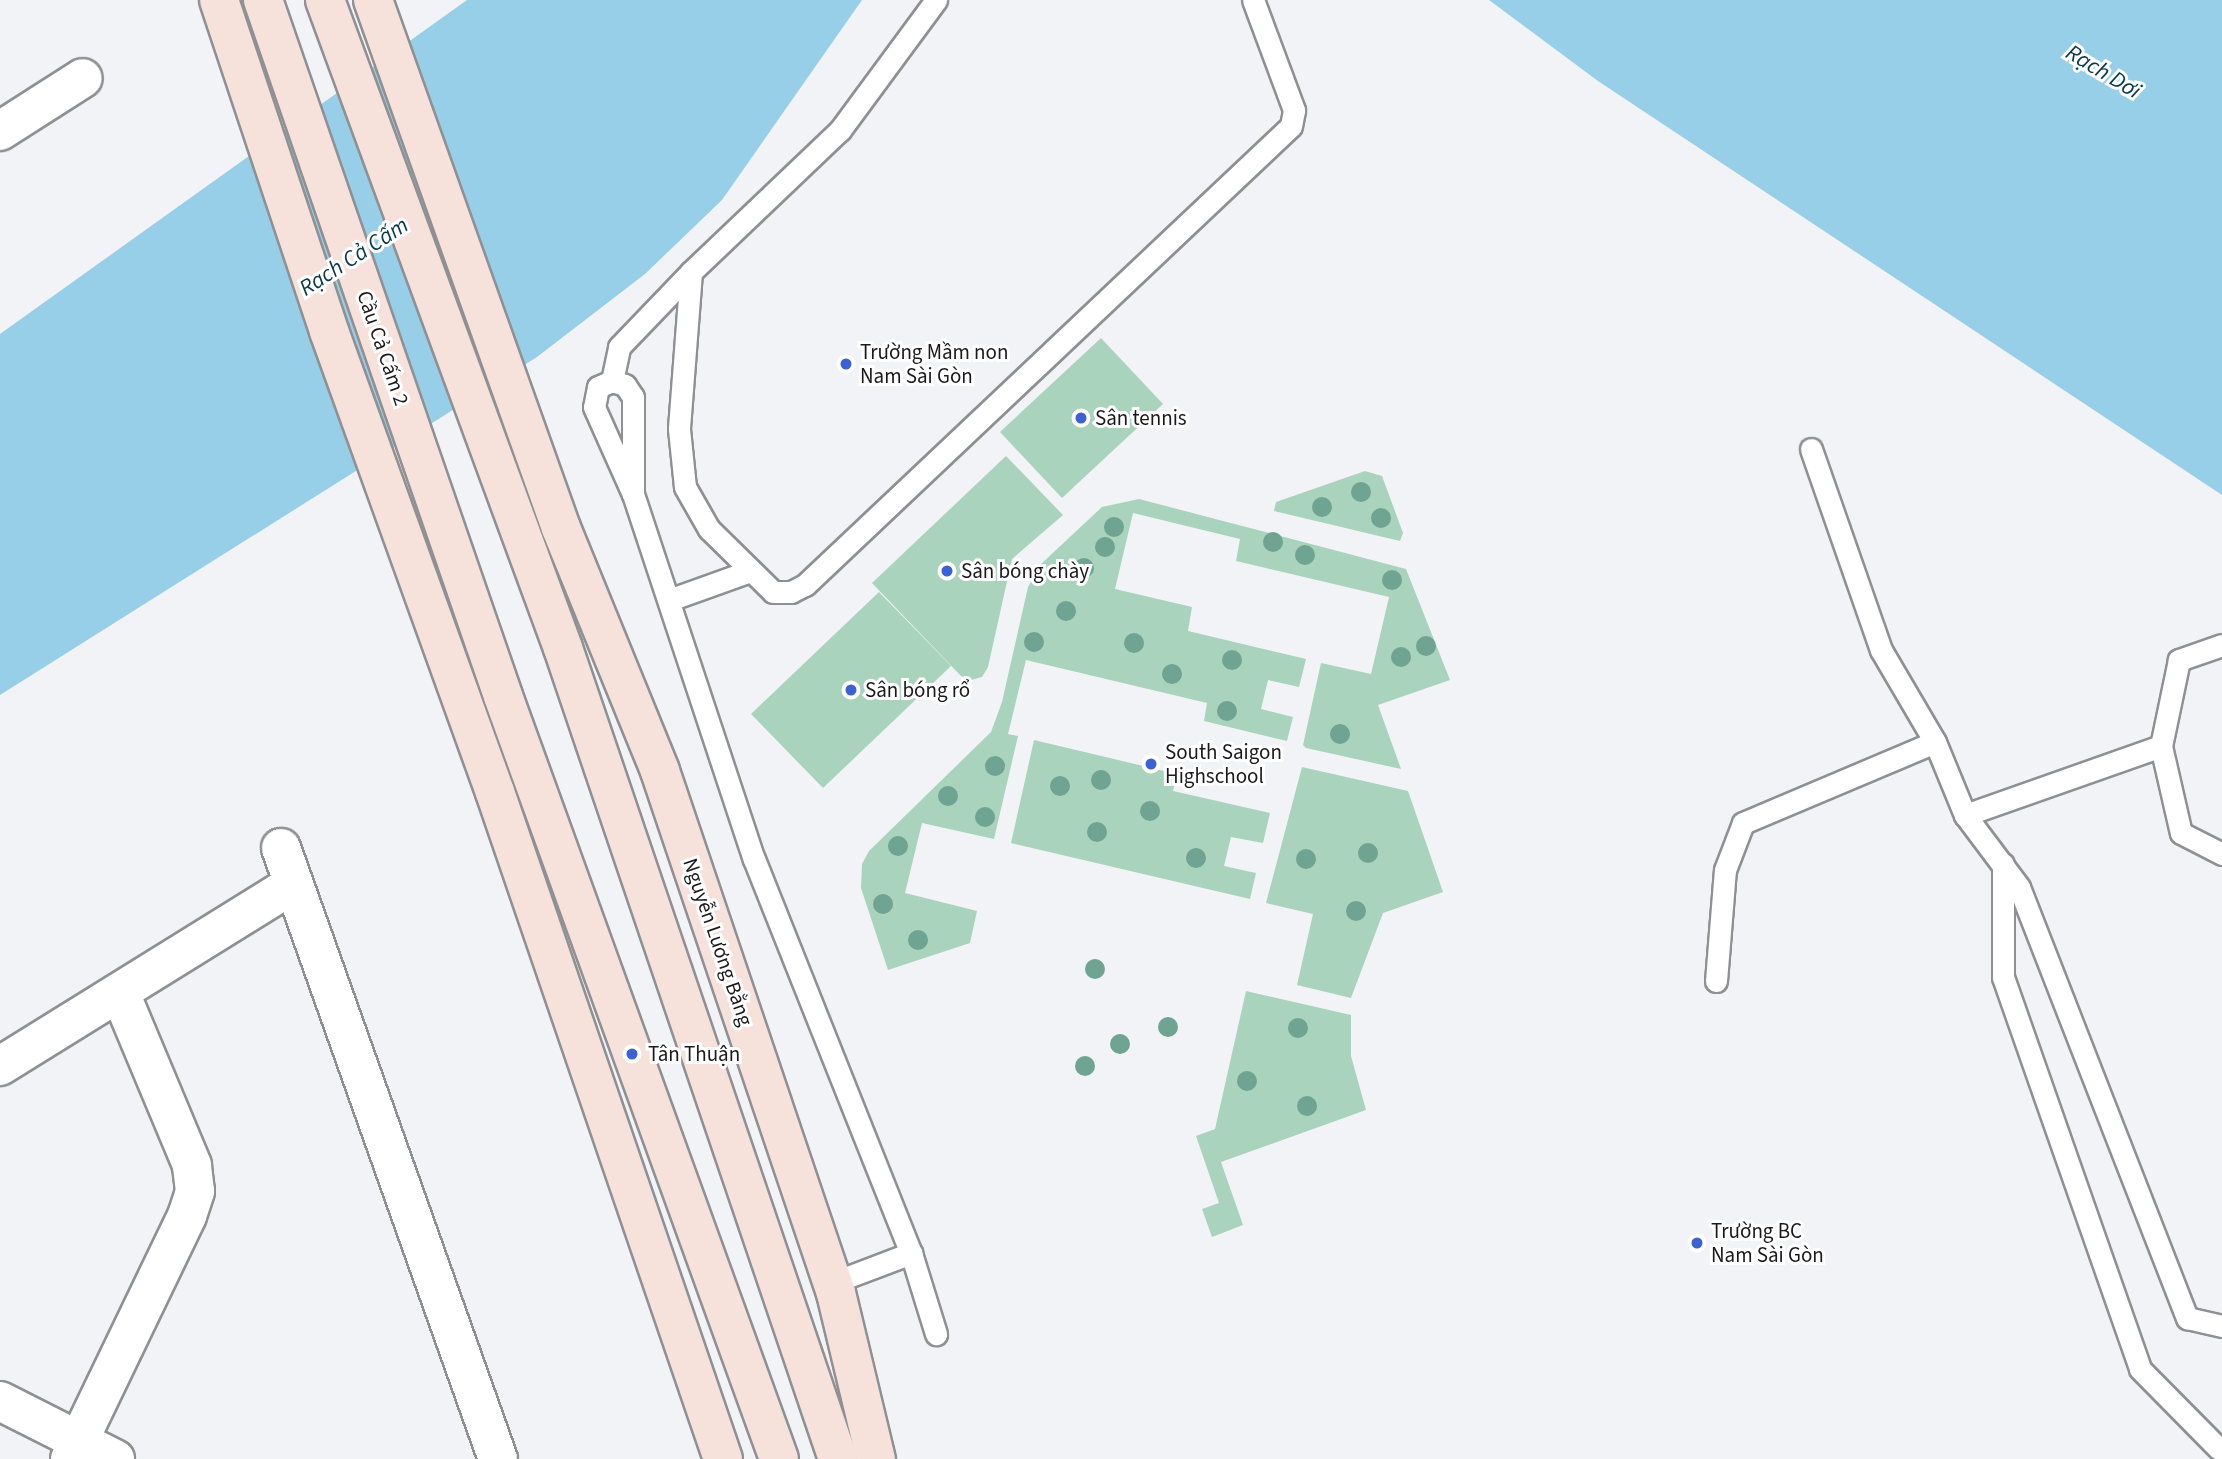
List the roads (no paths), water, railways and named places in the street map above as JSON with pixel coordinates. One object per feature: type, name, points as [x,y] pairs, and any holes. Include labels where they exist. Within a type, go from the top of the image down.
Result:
[{"type":"main road","points":[[219,0],[329,331],[456,684],[723,1459]]},
{"type":"main road","name":"Cầu Cả Cấm 2","points":[[262,0],[503,696],[779,1459]]},
{"type":"main road","points":[[325,0],[563,648],[838,1459]]},
{"type":"main road","name":"Nguyễn Lương Bằng","points":[[373,0],[561,528],[660,771],[832,1283],[876,1459]]},
{"type":"street","points":[[0,131],[83,78]]},
{"type":"street","points":[[281,848],[498,1459]]},
{"type":"street","points":[[0,1066],[293,884]]},
{"type":"street","points":[[74,1450],[187,1216],[195,1191],[191,1165],[120,993]]},
{"type":"street","points":[[0,1401],[74,1450],[115,1459]]},
{"type":"lane","points":[[612,381],[620,347],[691,272],[840,130],[936,0]]},
{"type":"lane","points":[[691,272],[679,429],[681,470],[700,517],[773,592],[791,592],[805,585],[1291,126],[1294,110],[1253,0]]},
{"type":"lane","points":[[633,494],[633,397],[625,385],[612,381],[598,387],[594,407],[633,494],[754,859],[911,1253],[936,1334]]},
{"type":"lane","points":[[1811,449],[1881,650],[1935,742],[1965,815],[2020,887],[2187,1318],[2222,1326]]},
{"type":"lane","points":[[669,600],[750,571]]},
{"type":"lane","points":[[2222,645],[2179,660],[2161,746],[2181,833],[2222,854]]},
{"type":"lane","points":[[1716,981],[1725,870],[1743,823],[1935,742]]},
{"type":"lane","points":[[1965,815],[2161,746]]},
{"type":"lane","points":[[2003,864],[2003,977],[2140,1369],[2221,1449]]},
{"type":"lane","points":[[832,1283],[911,1253]]},
{"type":"water","name":"Rạch Cả Cấm","points":[[467,0],[862,0],[722,200],[645,274],[537,357],[0,695],[0,334]]},
{"type":"water","name":"Rạch Dơi","points":[[1489,0],[2222,0],[2222,495],[1598,81]]},
{"type":"place","name":"Trường Mầm non Nam Sài Gòn","points":[[846,364]]},
{"type":"place","name":"Sân tennis","points":[[1081,418]]},
{"type":"place","name":"Sân bóng chày","points":[[947,571]]},
{"type":"place","name":"Sân bóng rổ","points":[[851,690]]},
{"type":"place","name":"South Saigon Highschool","points":[[1151,764]]},
{"type":"place","name":"Tân Thuận","points":[[632,1054]]},
{"type":"place","name":"Trường BC Nam Sài Gòn","points":[[1697,1243]]}]
